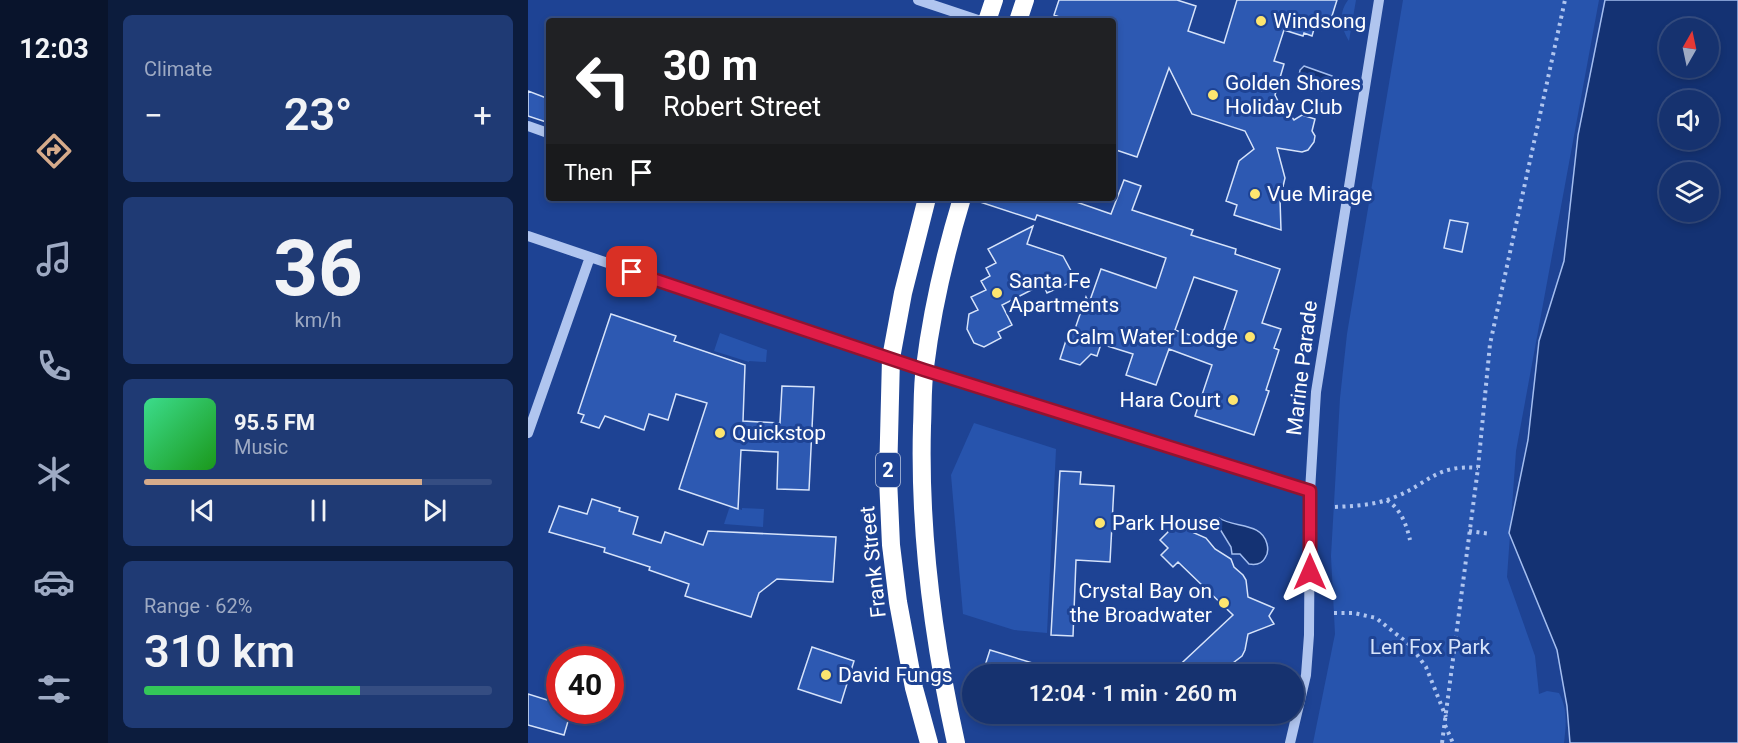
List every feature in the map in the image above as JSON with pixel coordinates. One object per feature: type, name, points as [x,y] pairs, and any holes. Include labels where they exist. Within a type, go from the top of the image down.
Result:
[{"type":"highway","points":[[988,18],[994,0]]},
{"type":"highway","points":[[1019,18],[1025,0]]},
{"type":"highway","name":"Frank Street","points":[[926,201],[903,293],[891,358],[888,478],[891,545],[908,663],[929,743]]},
{"type":"highway","name":"2","points":[[956,743],[935,629],[923,525],[921,462],[924,370],[945,254],[961,201]]},
{"type":"street","points":[[918,0],[972,18]]},
{"type":"street","name":"Marine Parade","points":[[1290,743],[1306,675],[1308,655],[1310,491],[1316,392],[1379,0]]},
{"type":"street","points":[[528,126],[545,132]]},
{"type":"street","points":[[528,236],[924,370],[1310,491]]},
{"type":"street","points":[[528,434],[590,257]]},
{"type":"path","points":[[1442,743],[1478,468],[1490,344],[1565,0]]},
{"type":"path","points":[[1335,507],[1361,505],[1395,497],[1449,468],[1478,468]]},
{"type":"path","points":[[1387,499],[1397,507],[1405,522],[1410,540]]},
{"type":"path","points":[[1469,531],[1491,534]]},
{"type":"path","points":[[1334,613],[1354,613],[1376,618],[1410,645],[1426,667],[1446,717]]},
{"type":"path","points":[[1445,724],[1453,743]]},
{"type":"green space","points":[[1348,0],[1356,0],[1349,41],[1342,20],[1343,10]]},
{"type":"green space","name":"Len Fox Park","points":[[1403,0],[1599,0],[1516,451],[1507,577],[1535,656],[1539,694],[1547,691],[1559,693],[1562,699],[1566,718],[1564,743],[1313,743],[1335,634],[1331,556],[1340,398],[1347,334]]},
{"type":"green space","points":[[720,333],[767,350],[766,362],[749,362],[714,351]]},
{"type":"green space","points":[[974,423],[1056,449],[1047,633],[1014,630],[963,614],[951,475]]},
{"type":"green space","points":[[730,506],[742,510],[742,508],[764,509],[763,527],[724,524]]},
{"type":"shaded area","points":[[1605,0],[1738,0],[1738,743],[1570,743],[1567,706],[1557,650],[1509,533],[1528,440],[1539,341],[1564,261],[1578,135]]},
{"type":"shaded area","points":[[1304,66],[1332,76],[1335,80],[1333,86],[1324,91],[1310,90],[1299,76]]},
{"type":"shaded area","points":[[1219,518],[1260,532],[1267,546],[1264,560],[1258,564],[1249,564],[1240,554],[1232,554],[1231,547],[1215,521]]},
{"type":"building","points":[[1059,0],[1177,0],[1196,6],[1188,31],[1224,43],[1237,0],[1337,0],[1331,19],[1318,15],[1312,36],[1304,33],[1303,36],[1284,30],[1274,61],[1284,64],[1275,95],[1281,107],[1285,108],[1294,120],[1302,115],[1315,119],[1312,131],[1315,136],[1314,142],[1308,150],[1302,152],[1277,148],[1285,178],[1280,199],[1281,230],[1234,215],[1237,205],[1226,201],[1239,161],[1254,149],[1245,131],[1192,114],[1169,68],[1137,157],[1116,150],[1116,18],[1062,18],[1054,15]]},
{"type":"building","points":[[528,91],[546,98],[546,122],[528,116]]},
{"type":"building","points":[[1124,180],[1141,186],[1132,210],[1193,230],[1191,235],[1236,249],[1235,254],[1280,269],[1262,323],[1281,329],[1274,348],[1279,350],[1266,390],[1269,391],[1254,435],[1195,416],[1212,365],[1169,349],[1156,385],[1126,375],[1133,354],[1101,344],[1097,356],[1091,354],[1080,365],[1060,359],[1070,328],[1075,329],[1086,297],[1089,303],[1101,269],[1156,288],[1166,258],[1037,215],[1035,220],[977,201],[1074,201],[1111,214]],"holes":[[[1194,277],[1237,291],[1219,345],[1175,330]]]},
{"type":"building","points":[[1450,220],[1468,223],[1462,252],[1444,248]]},
{"type":"building","name":"Santa Fe Apartments","points":[[1033,226],[1027,244],[1063,256],[1076,280],[1047,293],[1043,284],[1002,305],[1012,325],[998,332],[1001,338],[984,347],[974,343],[967,329],[969,314],[978,310],[971,297],[986,290],[981,281],[990,276],[986,268],[996,263],[988,249]]},
{"type":"building","points":[[611,314],[676,336],[674,341],[745,365],[743,421],[780,423],[782,386],[814,387],[809,490],[777,489],[778,452],[741,450],[738,509],[679,489],[707,403],[676,394],[668,420],[649,414],[644,430],[605,416],[599,428],[581,422],[584,415],[578,413]]},
{"type":"building","points":[[1060,471],[1081,472],[1080,484],[1114,486],[1110,562],[1076,560],[1073,636],[1051,635]]},
{"type":"building","points":[[592,499],[620,508],[619,511],[638,517],[633,534],[661,543],[665,532],[703,545],[708,531],[836,537],[833,582],[777,579],[759,593],[751,617],[685,596],[689,584],[649,570],[650,567],[604,552],[605,548],[549,532],[559,506],[587,514]]},
{"type":"building","name":"Crystal Bay on the Broadwater","points":[[1172,528],[1183,528],[1206,538],[1215,549],[1231,559],[1234,567],[1243,575],[1246,580],[1248,597],[1274,608],[1269,616],[1274,624],[1248,634],[1242,656],[1233,664],[1181,664],[1233,615],[1178,562],[1173,567],[1161,555],[1168,548],[1160,540]]},
{"type":"building","name":"David Fungs","points":[[812,647],[854,661],[841,703],[798,689]]},
{"type":"building","points":[[990,650],[1036,664],[986,664]]},
{"type":"building","points":[[528,694],[546,700],[546,724],[567,724],[564,735],[528,725]]},
{"type":"place","name":"Windsong","points":[[1261,21]]},
{"type":"place","name":"Golden Shores Holiday Club","points":[[1213,95]]},
{"type":"place","name":"Vue Mirage","points":[[1255,194]]},
{"type":"place","name":"Santa Fe Apartments","points":[[997,293]]},
{"type":"place","name":"Calm Water Lodge","points":[[1250,337]]},
{"type":"place","name":"Hara Court","points":[[1233,400]]},
{"type":"place","name":"Quickstop","points":[[720,433]]},
{"type":"place","name":"Park House","points":[[1100,523]]},
{"type":"place","name":"Crystal Bay on the Broadwater","points":[[1224,603]]},
{"type":"place","name":"David Fungs","points":[[826,675]]},
{"type":"route","points":[[632,272],[924,370],[1310,491],[1310,572]]}]
